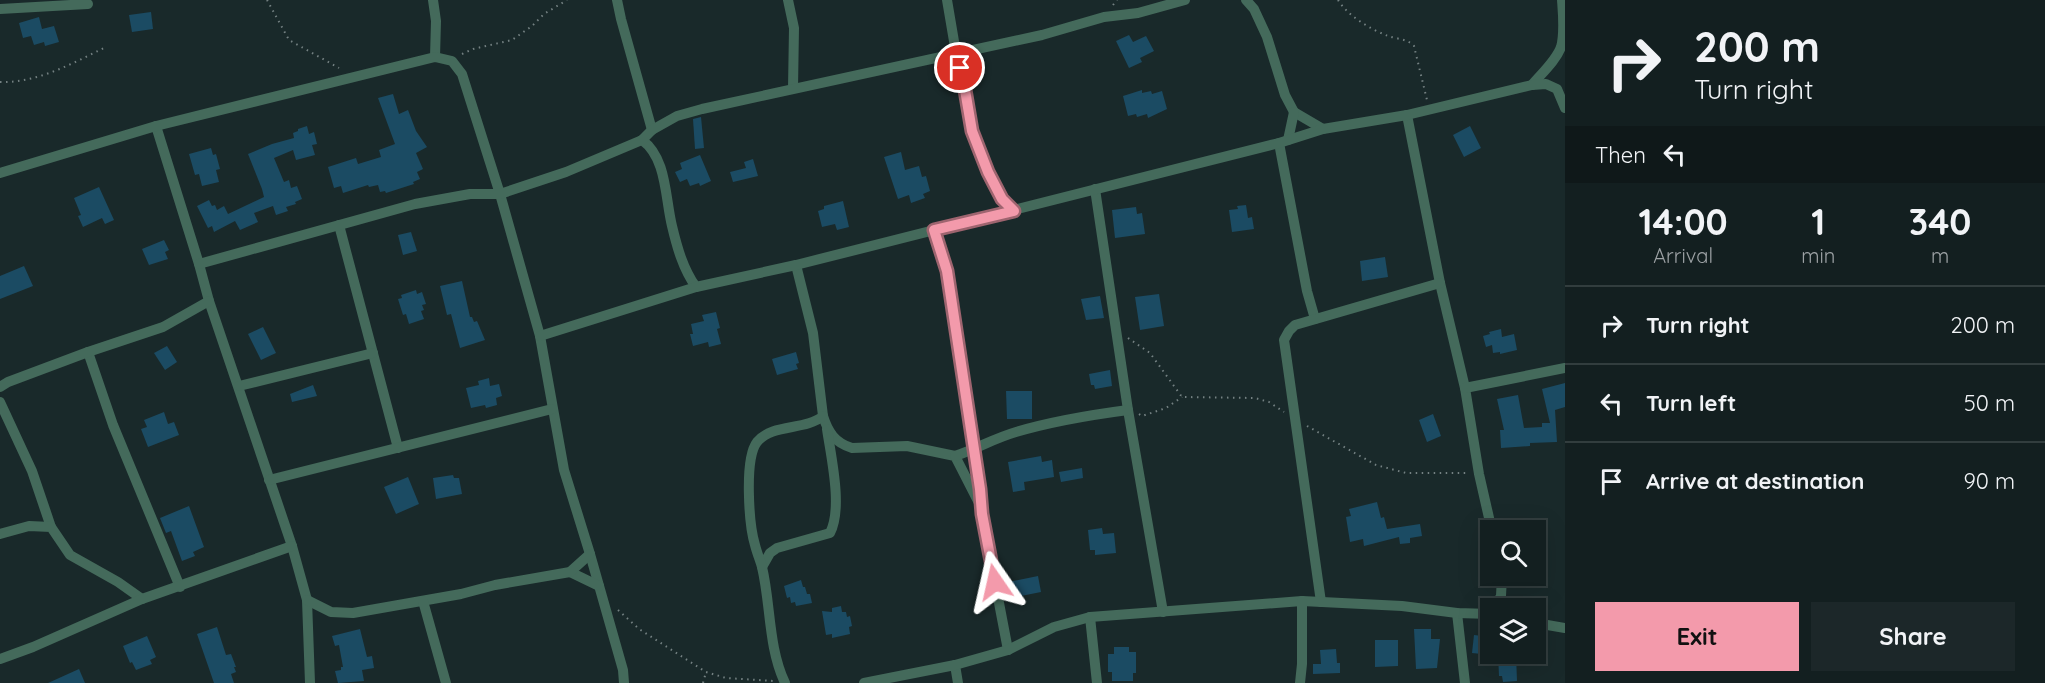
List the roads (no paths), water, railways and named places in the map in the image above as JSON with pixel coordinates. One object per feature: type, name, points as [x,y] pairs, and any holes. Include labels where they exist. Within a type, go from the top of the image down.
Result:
[{"type":"street","points":[[433,0],[436,21],[435,57]]},
{"type":"street","points":[[617,0],[652,130]]},
{"type":"street","points":[[788,0],[794,28],[793,88]]},
{"type":"street","points":[[947,0],[972,131],[988,172],[1002,199],[1014,211]]},
{"type":"street","points":[[199,264],[415,204],[470,194],[500,195],[566,172],[642,140],[652,130],[685,113],[1042,35],[1104,17],[1138,13],[1185,0]]},
{"type":"street","points":[[1246,0],[1254,9],[1267,38],[1285,95],[1294,112],[1323,129]]},
{"type":"street","points":[[0,9],[88,4]]},
{"type":"street","points":[[1532,85],[1555,58],[1561,47],[1563,4]]},
{"type":"street","points":[[0,173],[156,126],[435,57],[452,61],[462,74],[500,195],[540,336],[564,470],[590,554],[624,683]]},
{"type":"street","points":[[540,336],[696,287],[796,265],[1014,211],[1323,129],[1407,115],[1532,85],[1546,84],[1557,89],[1565,108]]},
{"type":"street","points":[[1294,112],[1283,141],[1307,291],[1315,319]]},
{"type":"street","points":[[1407,115],[1440,283],[1465,388],[1479,474],[1489,520]]},
{"type":"street","points":[[156,126],[199,264],[208,302],[239,386],[292,546],[307,600],[310,683]]},
{"type":"street","points":[[642,140],[650,146],[658,160],[672,226],[686,272],[696,287]]},
{"type":"street","points":[[1095,189],[1128,410],[1163,612]]},
{"type":"street","points":[[339,225],[398,448]]},
{"type":"street","points":[[934,230],[947,271],[982,514],[1008,650]]},
{"type":"street","points":[[762,567],[770,552],[830,533],[835,524],[835,494],[813,333],[796,265]]},
{"type":"street","points":[[1321,602],[1284,340],[1288,331],[1295,325],[1440,283]]},
{"type":"street","points":[[0,387],[88,352],[163,327],[208,302]]},
{"type":"street","points":[[88,352],[117,436],[180,587]]},
{"type":"street","points":[[239,386],[373,352]]},
{"type":"street","points":[[1465,388],[1565,368]]},
{"type":"street","points":[[0,402],[32,471],[51,527],[70,555],[118,582],[142,599]]},
{"type":"street","points":[[270,480],[552,409]]},
{"type":"street","points":[[827,429],[836,441],[852,448],[907,446],[955,456],[974,450],[985,442],[1053,422],[1128,410]]},
{"type":"street","points":[[784,682],[776,657],[762,567],[754,543],[749,468],[754,447],[767,434],[813,424],[824,416]]},
{"type":"street","points":[[955,456],[979,503],[982,514]]},
{"type":"street","points":[[0,534],[29,526],[51,527]]},
{"type":"street","points":[[0,659],[142,599],[292,546]]},
{"type":"street","points":[[307,600],[331,612],[353,613],[570,572],[590,554]]},
{"type":"street","points":[[570,572],[599,586]]},
{"type":"street","points":[[423,601],[446,683]]},
{"type":"street","points":[[1300,683],[1302,601]]},
{"type":"street","points":[[864,683],[955,665],[1008,650],[1054,627],[1090,617],[1302,601],[1480,613]]},
{"type":"street","points":[[1457,613],[1464,683]]},
{"type":"street","points":[[1090,617],[1097,683]]},
{"type":"street","points":[[1546,625],[1565,628]]},
{"type":"street","points":[[955,665],[958,683]]}]
